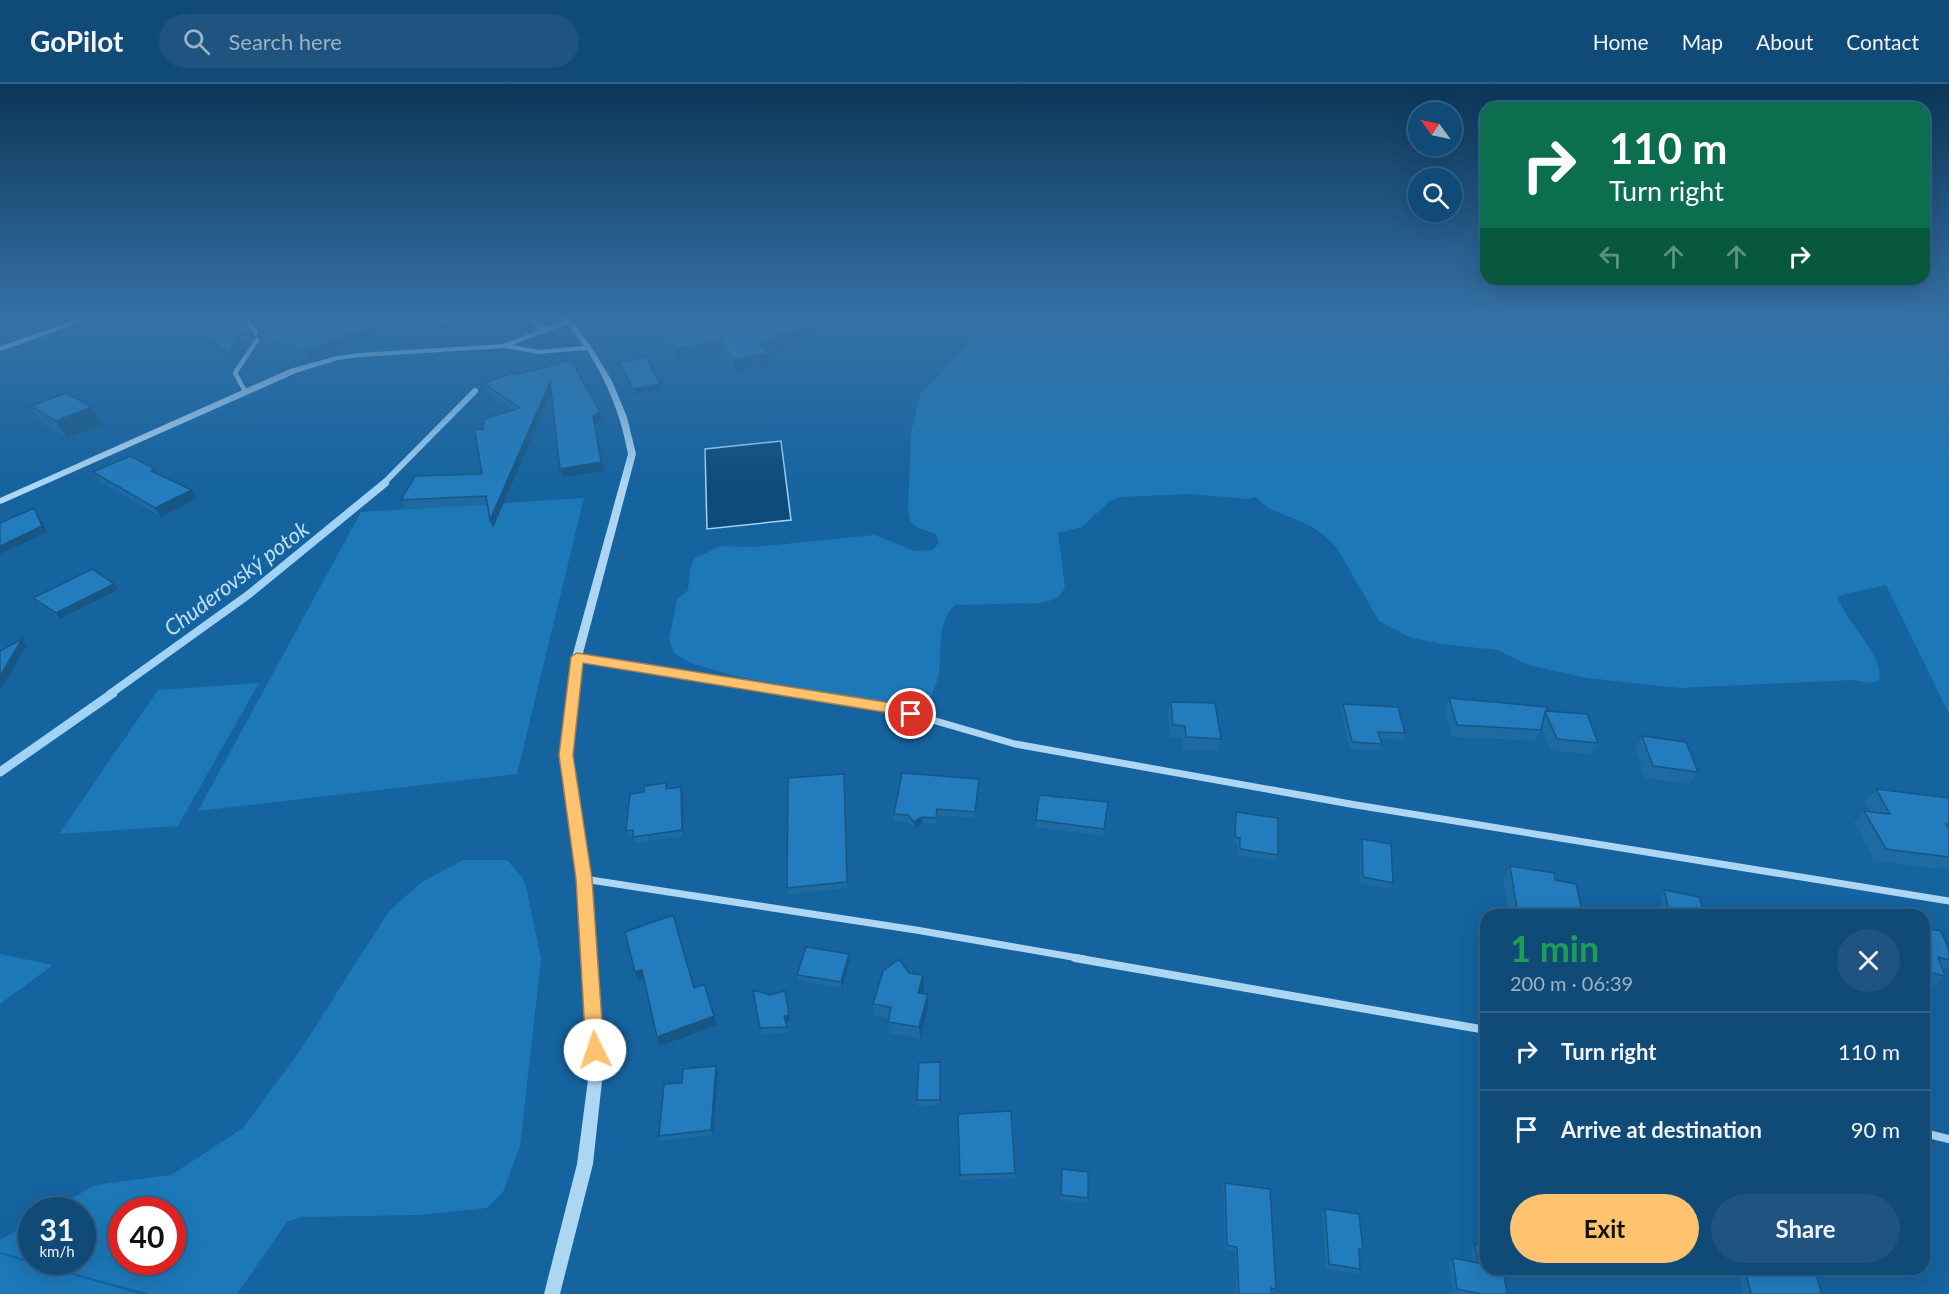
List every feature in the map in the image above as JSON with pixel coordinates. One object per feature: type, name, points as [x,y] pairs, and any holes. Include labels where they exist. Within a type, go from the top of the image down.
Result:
[{"type":"street","points":[[236,374],[244,391]]},
{"type":"street","points":[[0,501],[244,391],[291,374]]},
{"type":"street","points":[[552,1294],[585,1164],[596,1072],[584,879],[566,755],[577,657],[632,454],[627,423],[602,374]]},
{"type":"street","points":[[577,657],[891,708],[1015,744],[1356,805],[1949,901]]},
{"type":"street","points":[[584,879],[916,930],[1480,1029]]},
{"type":"street","points":[[1930,1134],[1949,1139]]},
{"type":"shaded area","points":[[939,374],[1949,374],[1949,714],[1886,585],[1837,596],[1876,660],[1879,680],[1870,683],[1852,680],[1679,688],[1587,678],[1528,665],[1497,650],[1441,644],[1409,637],[1379,621],[1337,548],[1311,526],[1268,508],[1256,497],[1248,499],[1190,494],[1120,497],[1110,501],[1082,527],[1058,533],[1065,588],[1060,595],[1039,603],[955,605],[945,619],[941,636],[937,682],[930,699],[904,708],[739,677],[690,663],[674,653],[669,640],[677,599],[688,590],[691,565],[695,558],[721,546],[754,547],[875,535],[914,551],[932,550],[939,543],[936,534],[918,528],[910,521],[908,511],[911,432],[921,393]]},
{"type":"shaded area","points":[[781,441],[791,520],[707,529],[705,449]]},
{"type":"shaded area","points":[[584,498],[517,774],[198,811],[361,512]]},
{"type":"shaded area","points":[[259,683],[178,826],[59,834],[158,690]]},
{"type":"shaded area","points":[[463,860],[507,860],[523,878],[541,959],[520,1146],[503,1192],[487,1208],[419,1215],[301,1217],[287,1222],[237,1294],[150,1294],[81,1275],[96,1275],[96,1197],[74,1197],[95,1185],[171,1175],[243,1128],[301,1049],[389,911],[422,882]]},
{"type":"shaded area","points":[[0,954],[53,965],[0,1004]]},
{"type":"shaded area","points":[[18,1230],[18,1257],[0,1252],[0,1240]]},
{"type":"shaded area","points":[[0,1254],[18,1259],[18,1275],[73,1275],[139,1294],[0,1294]]},
{"type":"building","points":[[508,374],[579,374],[600,412],[593,416],[601,462],[560,469],[550,382],[490,520],[486,496],[401,500],[415,476],[482,474],[475,430],[483,429],[484,419],[520,408],[484,383]]},
{"type":"building","points":[[625,374],[655,374],[660,384],[633,389]]},
{"type":"building","points":[[66,393],[92,407],[56,421],[31,406]]},
{"type":"building","points":[[130,456],[155,469],[151,471],[192,490],[155,508],[93,472]]},
{"type":"building","points":[[34,508],[42,526],[0,546],[0,523]]},
{"type":"building","points":[[92,569],[114,584],[56,613],[33,598]]},
{"type":"building","points":[[22,639],[0,676],[0,651]]},
{"type":"building","points":[[1449,698],[1547,707],[1546,711],[1587,714],[1598,743],[1557,739],[1545,712],[1541,730],[1457,725]]},
{"type":"building","points":[[1171,702],[1215,703],[1221,739],[1186,737],[1185,726],[1173,725]]},
{"type":"building","points":[[1343,704],[1398,707],[1405,733],[1378,732],[1382,744],[1352,742]]},
{"type":"building","points":[[1642,736],[1686,742],[1698,772],[1653,766]]},
{"type":"building","points":[[902,773],[979,779],[975,812],[937,809],[936,818],[922,817],[914,822],[908,815],[894,814]]},
{"type":"building","points":[[844,774],[847,882],[787,888],[788,778]]},
{"type":"building","points":[[666,783],[666,789],[681,787],[682,830],[633,837],[633,830],[626,831],[630,794],[644,792],[644,786]]},
{"type":"building","points":[[1876,789],[1949,798],[1949,824],[1946,824],[1949,829],[1949,857],[1886,849],[1864,811],[1890,814]]},
{"type":"building","points":[[1039,795],[1108,802],[1104,829],[1036,820]]},
{"type":"building","points":[[1236,812],[1278,818],[1278,855],[1240,849],[1240,838],[1235,837]]},
{"type":"building","points":[[1362,839],[1391,844],[1393,883],[1363,877]]},
{"type":"building","points":[[1510,866],[1554,873],[1555,880],[1576,884],[1582,909],[1517,909]]},
{"type":"building","points":[[1664,890],[1699,897],[1703,909],[1669,909]]},
{"type":"building","points":[[673,915],[694,988],[704,984],[714,1016],[657,1037],[642,970],[635,972],[625,932]]},
{"type":"building","points":[[1930,929],[1941,931],[1949,950],[1949,960],[1938,957],[1945,976],[1930,972]]},
{"type":"building","points":[[806,947],[849,954],[841,982],[797,975]]},
{"type":"building","points":[[899,959],[909,973],[923,975],[918,993],[928,994],[919,1027],[888,1022],[891,1007],[873,1004],[883,971]]},
{"type":"building","points":[[753,990],[770,995],[785,991],[789,1015],[784,1016],[787,1027],[760,1028]]},
{"type":"building","points":[[940,1062],[940,1100],[917,1100],[919,1063]]},
{"type":"building","points":[[716,1066],[711,1130],[659,1136],[664,1084],[682,1083],[683,1069]]},
{"type":"building","points":[[1011,1111],[1015,1173],[960,1175],[958,1114]]},
{"type":"building","points":[[1062,1169],[1088,1172],[1088,1198],[1061,1195]]},
{"type":"building","points":[[1225,1183],[1270,1189],[1276,1289],[1271,1288],[1272,1294],[1239,1294],[1237,1247],[1227,1245]]},
{"type":"building","points":[[1325,1209],[1359,1214],[1363,1249],[1359,1249],[1360,1269],[1329,1264]]},
{"type":"building","points":[[1475,1244],[1480,1245],[1480,1275],[1504,1275],[1507,1294],[1482,1294],[1457,1289],[1453,1258],[1478,1263]]},
{"type":"building","points":[[1746,1275],[1816,1275],[1822,1294],[1751,1294]]},
{"type":"waterway","name":"Chuderovský potok","points":[[383,484],[475,391]]},
{"type":"waterway","name":"Chuderovský potok","points":[[110,694],[248,595],[385,483]]},
{"type":"waterway","name":"Chuderovský potok","points":[[0,772],[113,693]]},
{"type":"route","points":[[595,1050],[584,879],[566,755],[577,657],[891,708],[911,714]]}]
